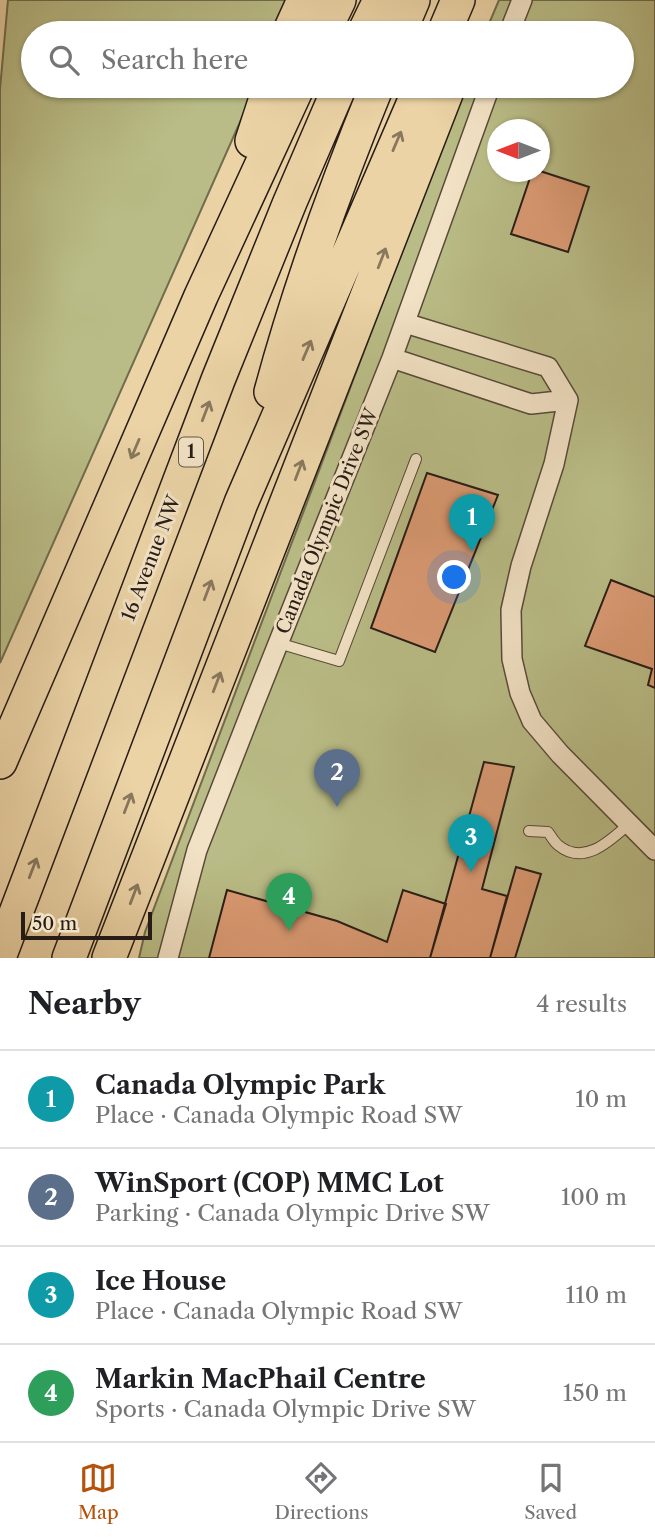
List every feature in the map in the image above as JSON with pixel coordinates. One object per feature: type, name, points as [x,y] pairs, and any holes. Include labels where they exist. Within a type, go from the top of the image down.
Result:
[{"type":"highway","points":[[294,21],[304,0]]},
{"type":"highway","points":[[329,21],[339,0]]},
{"type":"highway","points":[[370,21],[380,0]]},
{"type":"highway","points":[[404,21],[413,0]]},
{"type":"highway","points":[[449,21],[458,0]]},
{"type":"highway","points":[[473,21],[481,0]]},
{"type":"highway","points":[[201,296],[267,98]]},
{"type":"highway","points":[[0,762],[201,296],[292,98]]},
{"type":"highway","name":"16 Avenue NW","points":[[0,955],[218,380],[290,202],[336,98]]},
{"type":"highway","points":[[241,503],[288,328],[372,98]]},
{"type":"highway","points":[[69,958],[241,503],[416,98]]},
{"type":"highway","points":[[109,958],[444,98]]},
{"type":"street","points":[[514,21],[522,0]]},
{"type":"street","name":"Canada Olympic Drive SW","points":[[167,958],[197,850],[392,358],[486,98]]},
{"type":"street","points":[[405,323],[548,367],[568,400],[554,464],[521,566],[511,610],[512,659],[520,693],[532,721],[560,754],[655,850]]},
{"type":"street","points":[[392,358],[531,404],[568,400]]},
{"type":"lane","points":[[278,643],[339,662],[416,459]]},
{"type":"lane","points":[[529,831],[548,832],[559,846],[575,854],[598,850],[630,823]]},
{"type":"green space","points":[[8,0],[294,0],[284,21],[21,21],[21,98],[251,98],[0,663],[0,89]]},
{"type":"green space","points":[[499,0],[655,0],[655,958],[139,958],[145,932],[459,98],[634,98],[634,21],[490,21]]},
{"type":"building","points":[[550,174],[589,187],[568,252],[511,234],[529,182],[550,182]]},
{"type":"building","points":[[427,473],[498,495],[435,652],[371,628]]},
{"type":"building","points":[[611,580],[655,597],[655,688],[648,685],[652,669],[585,646]]},
{"type":"building","points":[[484,762],[514,767],[482,889],[507,896],[490,958],[430,958]]},
{"type":"building","points":[[516,867],[541,874],[515,958],[490,958]]},
{"type":"building","points":[[227,890],[337,921],[387,942],[403,890],[446,904],[430,958],[209,958]]},
{"type":"place","name":"Canada Olympic Park","points":[[472,552]]},
{"type":"place","name":"WinSport (COP) MMC Lot","points":[[337,807]]},
{"type":"place","name":"Ice House","points":[[471,872]]},
{"type":"place","name":"Markin MacPhail Centre","points":[[289,931]]}]
